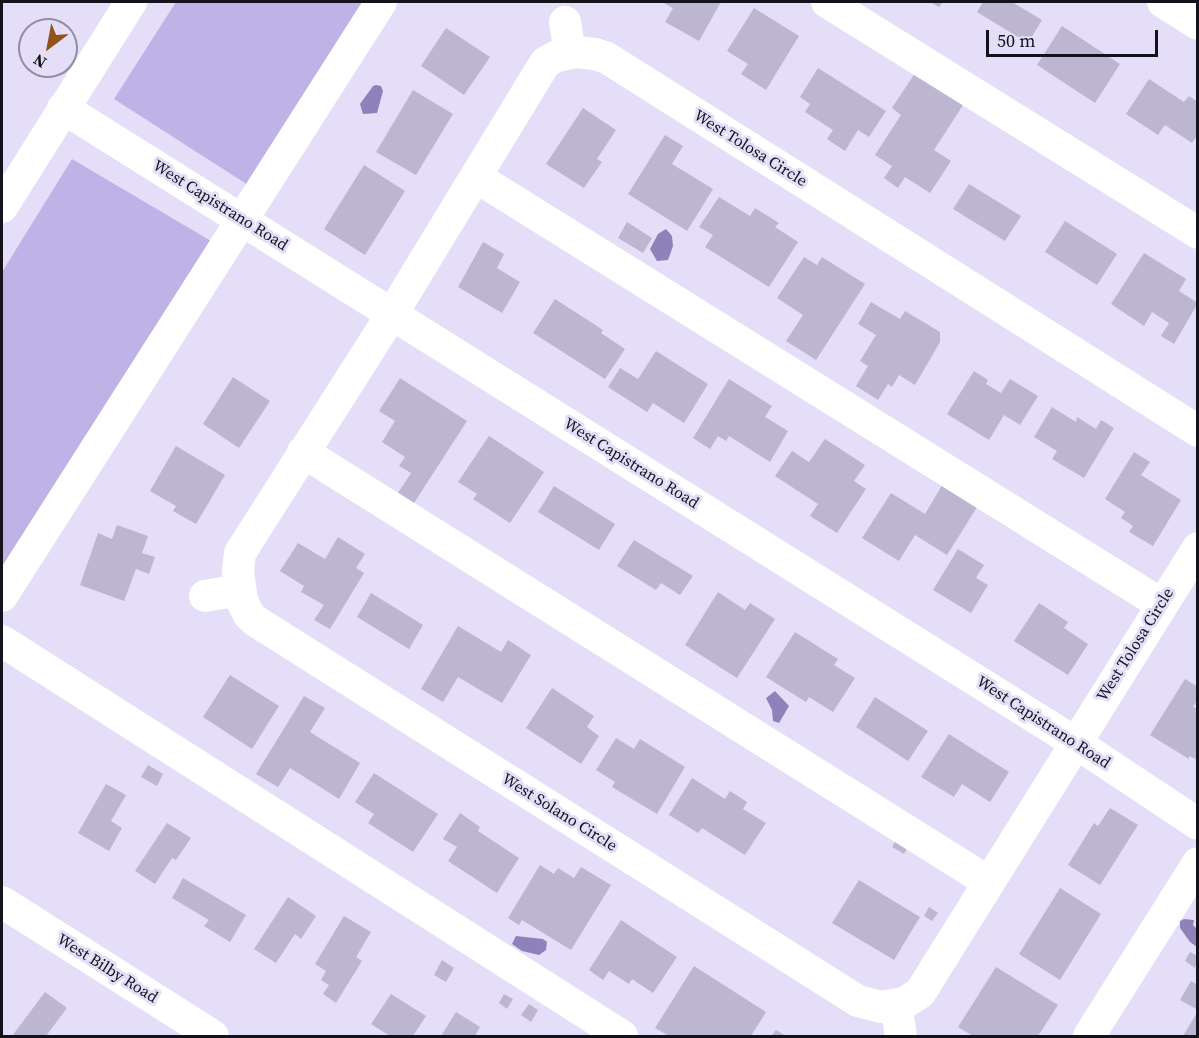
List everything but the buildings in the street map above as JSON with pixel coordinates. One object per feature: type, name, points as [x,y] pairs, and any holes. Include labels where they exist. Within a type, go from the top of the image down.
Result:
[{"type":"street","points":[[2,207],[131,2]]},
{"type":"street","points":[[2,596],[381,2]]},
{"type":"street","points":[[826,2],[1197,233]]},
{"type":"street","points":[[1163,2],[1197,24]]},
{"type":"street","points":[[392,314],[546,62],[570,53],[565,22]]},
{"type":"street","name":"West Tolosa Circle","points":[[570,53],[594,54],[607,58],[1197,431]]},
{"type":"street","name":"West Capistrano Road","points":[[63,108],[1076,743],[1197,824]]},
{"type":"street","points":[[476,177],[1161,604]]},
{"type":"street","name":"West Solano Circle","points":[[392,314],[240,553],[238,572],[242,601],[257,622],[858,1001],[881,1007],[896,1005]]},
{"type":"street","points":[[303,452],[987,881]]},
{"type":"street","name":"West Tolosa Circle","points":[[1076,743],[1197,548]]},
{"type":"street","points":[[205,596],[240,590]]},
{"type":"street","points":[[2,641],[622,1036]]},
{"type":"street","points":[[901,1036],[896,1005],[920,993],[987,881],[1076,743]]},
{"type":"street","points":[[1089,1036],[1197,862]]},
{"type":"street","name":"West Bilby Road","points":[[2,902],[213,1036]]},
{"type":"shaded area","points":[[176,2],[363,2],[248,185],[114,99]]},
{"type":"shaded area","points":[[376,85],[381,86],[383,91],[377,113],[363,114],[360,104]]},
{"type":"shaded area","points":[[72,159],[211,241],[2,569],[2,272]]},
{"type":"shaded area","points":[[666,229],[672,236],[673,246],[668,260],[657,261],[650,249],[658,234]]},
{"type":"shaded area","points":[[775,691],[789,706],[779,723],[773,721],[772,710],[766,698]]},
{"type":"shaded area","points":[[1194,920],[1193,925],[1197,929],[1197,947],[1190,942],[1180,928],[1180,921]]},
{"type":"shaded area","points":[[516,936],[543,939],[547,942],[546,950],[539,955],[522,951],[512,944]]}]
